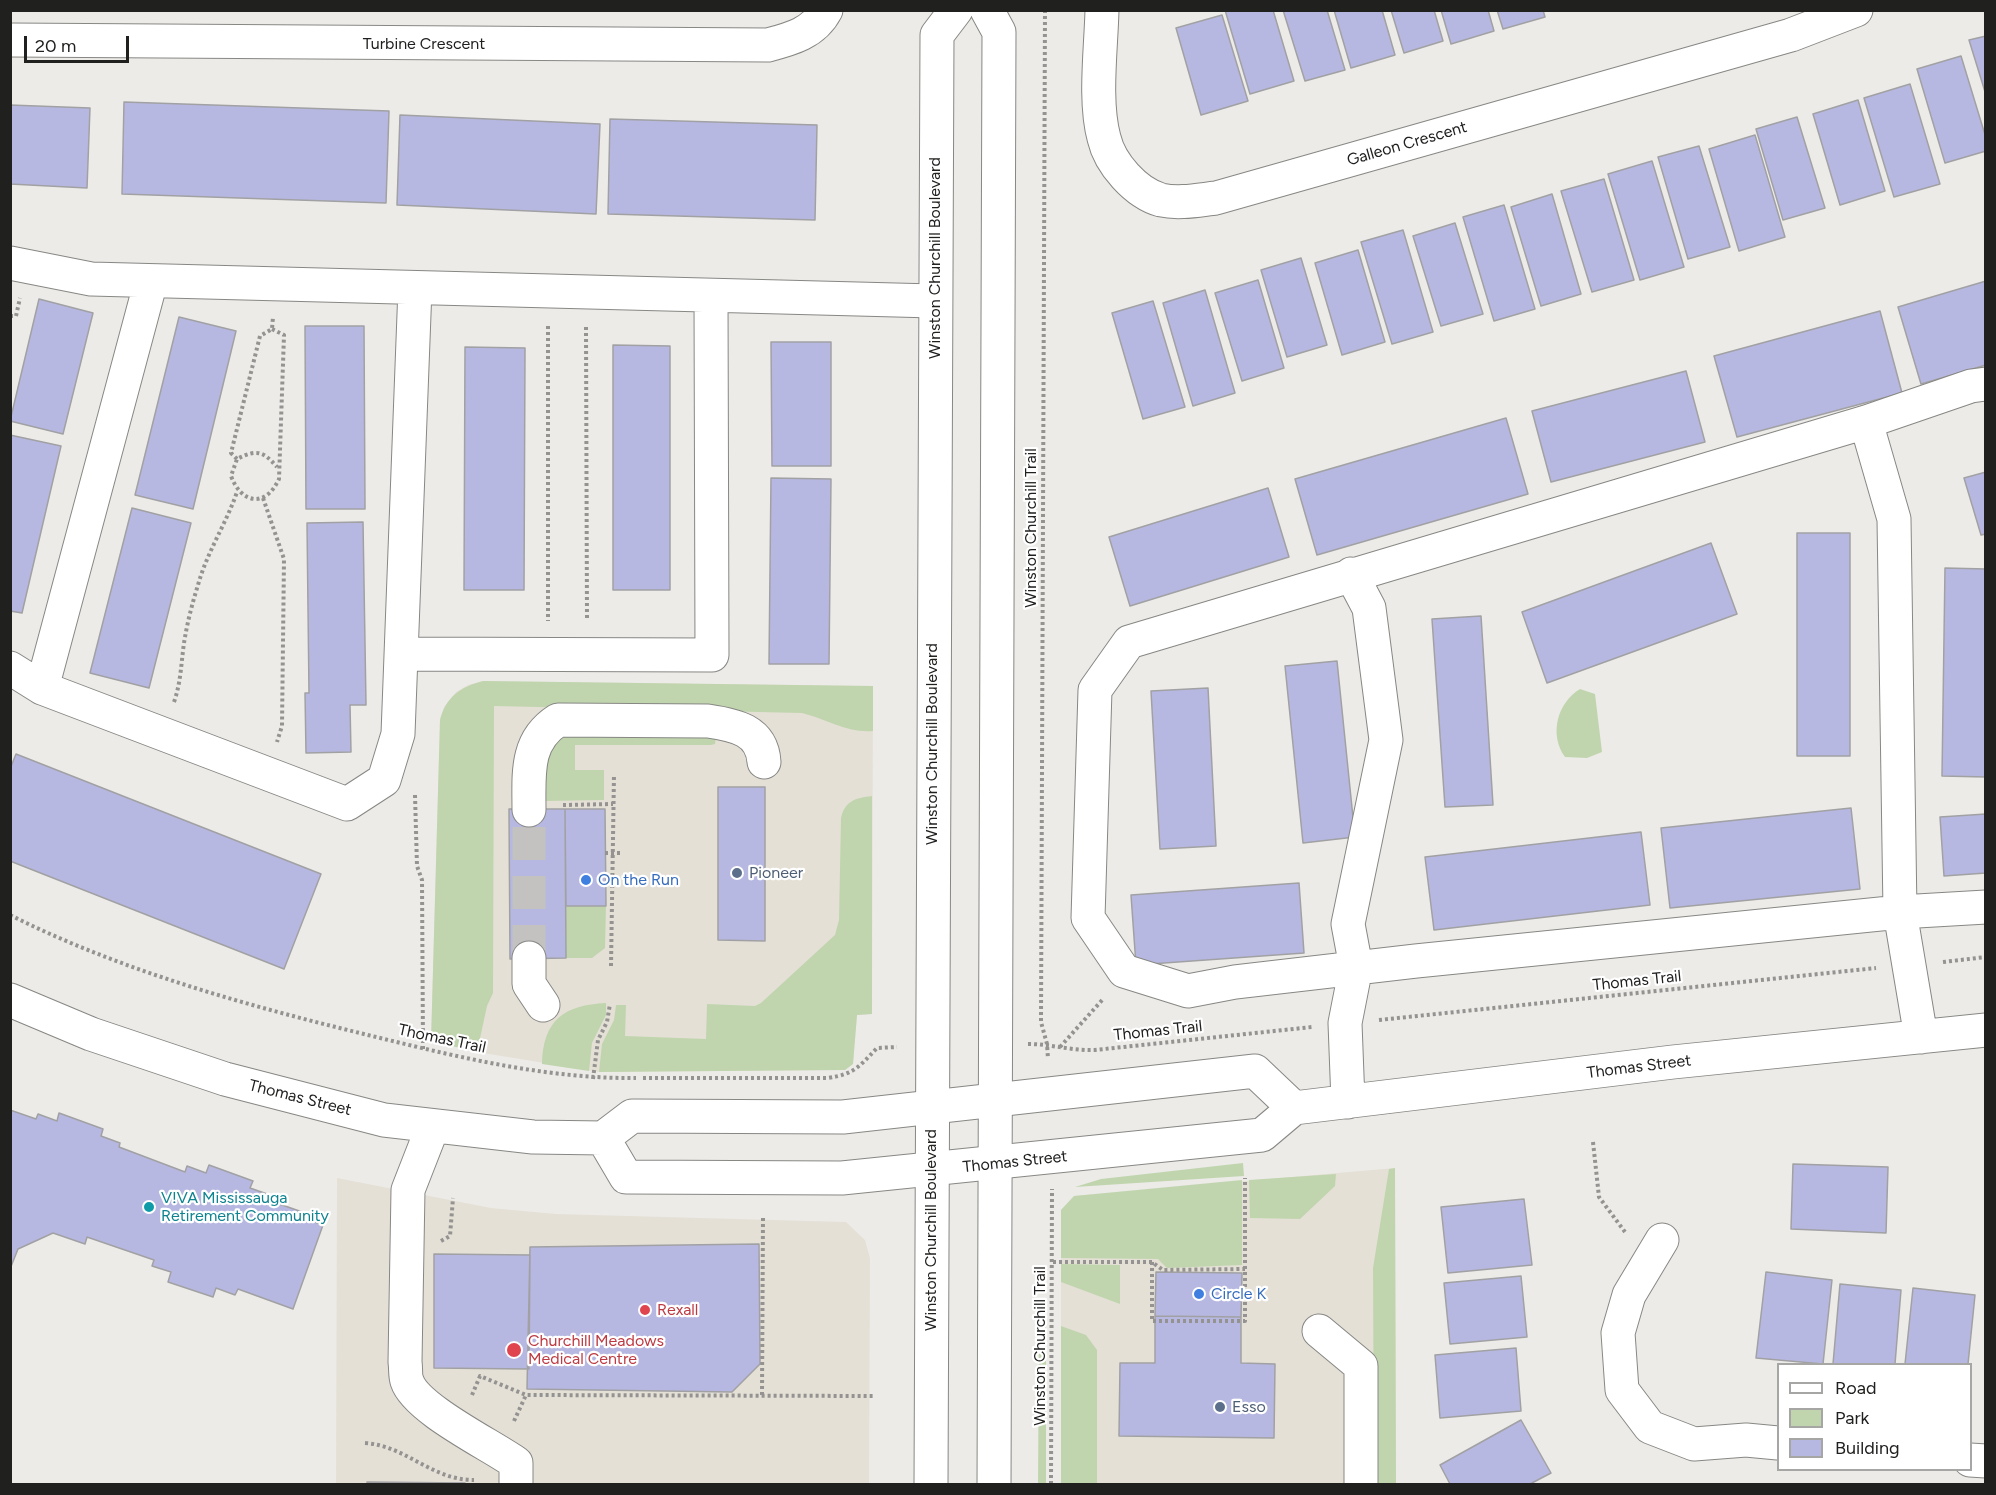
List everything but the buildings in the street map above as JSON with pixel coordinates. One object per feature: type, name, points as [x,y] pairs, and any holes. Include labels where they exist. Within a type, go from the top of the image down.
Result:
[{"type":"street","name":"Turbine Crescent","points":[[10,40],[108,43],[768,45],[805,33],[817,24],[826,10]]},
{"type":"street","name":"Winston Churchill Boulevard","points":[[931,1485],[934,301],[937,35],[956,10]]},
{"type":"street","points":[[987,10],[999,32],[994,1485]]},
{"type":"street","name":"Galleon Crescent","points":[[1102,10],[1100,117],[1104,140],[1117,166],[1136,186],[1160,199],[1184,202],[1216,198],[1791,35],[1856,10]]},
{"type":"street","points":[[10,263],[91,279],[548,292],[586,290],[711,296],[934,301]]},
{"type":"street","points":[[42,688],[151,281]]},
{"type":"street","points":[[10,668],[42,688],[347,804],[384,780],[398,734],[415,288]]},
{"type":"street","points":[[401,654],[711,655],[711,296]]},
{"type":"street","points":[[1986,384],[1971,386],[1866,422],[1129,642],[1095,690],[1088,918],[1125,972],[1188,991],[1235,982],[1356,967],[1900,912],[1986,907]]},
{"type":"street","points":[[1866,422],[1894,519],[1900,912],[1921,1037]]},
{"type":"street","points":[[1348,1102],[1345,1023],[1356,967],[1348,924],[1386,740],[1369,608],[1351,574]]},
{"type":"street","points":[[529,810],[529,758],[537,740],[547,727],[558,720],[662,720],[732,724],[758,740],[764,762]]},
{"type":"street","points":[[529,958],[529,984],[543,1005]]},
{"type":"street","name":"Thomas Street","points":[[10,1000],[92,1034],[225,1079],[384,1120],[532,1137],[603,1138],[626,1177],[842,1178],[1262,1136],[1294,1108],[1673,1062],[1986,1030]]},
{"type":"street","points":[[603,1138],[632,1116],[843,1117],[1255,1071],[1294,1108]]},
{"type":"street","points":[[433,1126],[408,1190],[405,1362],[407,1382],[417,1395],[448,1421],[516,1463],[516,1485]]},
{"type":"street","points":[[1654,1251],[1629,1295],[1618,1333],[1622,1390],[1650,1427],[1694,1444],[1746,1440],[1777,1443]]},
{"type":"street","points":[[1319,1331],[1361,1366],[1361,1485]]},
{"type":"path","name":"Winston Churchill Trail","points":[[1045,10],[1041,1022],[1047,1044]]},
{"type":"path","points":[[272,329],[273,284]]},
{"type":"path","points":[[586,290],[587,655]]},
{"type":"path","points":[[548,292],[548,655]]},
{"type":"path","points":[[237,459],[231,453],[260,336],[272,329]]},
{"type":"path","points":[[272,329],[284,335],[277,467],[279,480],[273,491],[263,498],[249,499],[237,492],[231,476],[237,459],[251,452],[267,455],[277,467]]},
{"type":"path","points":[[161,733],[181,683],[184,644],[208,554],[229,515],[237,492]]},
{"type":"path","points":[[263,498],[284,559],[282,726],[266,773]]},
{"type":"path","points":[[611,966],[614,774]]},
{"type":"path","points":[[415,786],[417,866],[422,880],[423,1049]]},
{"type":"path","points":[[605,854],[620,853]]},
{"type":"path","name":"Thomas Trail","points":[[10,915],[147,972],[229,999],[423,1049],[593,1078],[828,1078],[848,1075],[855,1071],[877,1048]]},
{"type":"path","points":[[1955,961],[1986,957]]},
{"type":"path","name":"Thomas Trail","points":[[1397,1018],[1879,968]]},
{"type":"path","points":[[1060,1047],[1106,996],[1141,976]]},
{"type":"path","points":[[593,1078],[597,1040],[607,1022],[610,1004]]},
{"type":"path","name":"Thomas Trail","points":[[1047,1044],[1072,1051],[1095,1050],[1308,1028]]},
{"type":"path","points":[[1593,1142],[1599,1197],[1654,1251]]},
{"type":"path","points":[[1152,1262],[1152,1321],[1198,1319],[1245,1321],[1245,1178]]},
{"type":"path","points":[[432,1246],[450,1236],[453,1198]]},
{"type":"path","name":"Winston Churchill Trail","points":[[1051,1485],[1052,1208]]},
{"type":"path","points":[[762,1395],[764,1216]]},
{"type":"path","points":[[1053,1262],[1152,1262],[1163,1270],[1245,1269]]},
{"type":"path","points":[[469,1403],[480,1376],[526,1395],[873,1396]]},
{"type":"shaded area","points":[[483,681],[873,686],[872,1014],[857,1015],[853,1064],[845,1070],[599,1072],[477,1052],[431,1041],[440,720],[444,707],[456,692],[468,685]]},
{"type":"shaded area","points":[[1395,1168],[1396,1484],[1061,1484],[1061,1210],[1074,1196]]},
{"type":"shaded area","points":[[337,1178],[491,1208],[556,1214],[846,1222],[865,1240],[870,1258],[869,1484],[336,1484]]},
{"type":"green space","points":[[483,681],[873,686],[873,731],[845,728],[802,713],[494,706],[493,993],[487,1006],[477,1052],[431,1041],[440,720],[446,705],[455,694],[467,686]]},
{"type":"green space","points":[[1580,689],[1595,694],[1602,752],[1587,758],[1565,757],[1557,739],[1558,720],[1566,702]]},
{"type":"green space","points":[[559,736],[716,737],[715,744],[711,745],[575,745],[575,770],[604,770],[604,800],[545,801],[545,759]]},
{"type":"green space","points":[[872,796],[872,1014],[857,1015],[853,1064],[845,1070],[599,1072],[602,1044],[614,1020],[616,1005],[626,1005],[625,1036],[706,1039],[707,1004],[755,1006],[761,1003],[835,935],[839,920],[841,818],[845,808],[852,801]]},
{"type":"green space","points":[[566,906],[606,906],[605,948],[592,958],[566,958]]},
{"type":"green space","points":[[606,1003],[606,1015],[592,1043],[589,1071],[542,1064],[547,1036],[559,1018],[578,1007]]},
{"type":"green space","points":[[1243,1163],[1244,1176],[1075,1187],[1101,1179]]},
{"type":"green space","points":[[1395,1168],[1396,1484],[1374,1484],[1373,1268],[1389,1169]]},
{"type":"green space","points":[[1336,1174],[1335,1186],[1300,1219],[1250,1218],[1249,1180]]},
{"type":"green space","points":[[1242,1180],[1242,1265],[1167,1268],[1158,1259],[1061,1258],[1061,1210],[1074,1196]]},
{"type":"green space","points":[[1061,1264],[1120,1265],[1120,1304],[1061,1282]]},
{"type":"green space","points":[[1061,1326],[1086,1335],[1097,1350],[1097,1484],[1061,1484]]},
{"type":"green space","points":[[1046,1327],[1046,1484],[1038,1484],[1039,1334]]},
{"type":"tunnel","points":[[529,810],[529,958]]},
{"type":"place","name":"Pioneer","points":[[737,873]]},
{"type":"place","name":"On the Run","points":[[586,880]]},
{"type":"place","name":"V!VA Mississauga Retirement Community","points":[[149,1207]]},
{"type":"place","name":"Circle K","points":[[1199,1294]]},
{"type":"place","name":"Rexall","points":[[645,1310]]},
{"type":"place","name":"Churchill Meadows Medical Centre","points":[[514,1350]]},
{"type":"place","name":"Esso","points":[[1220,1407]]}]
